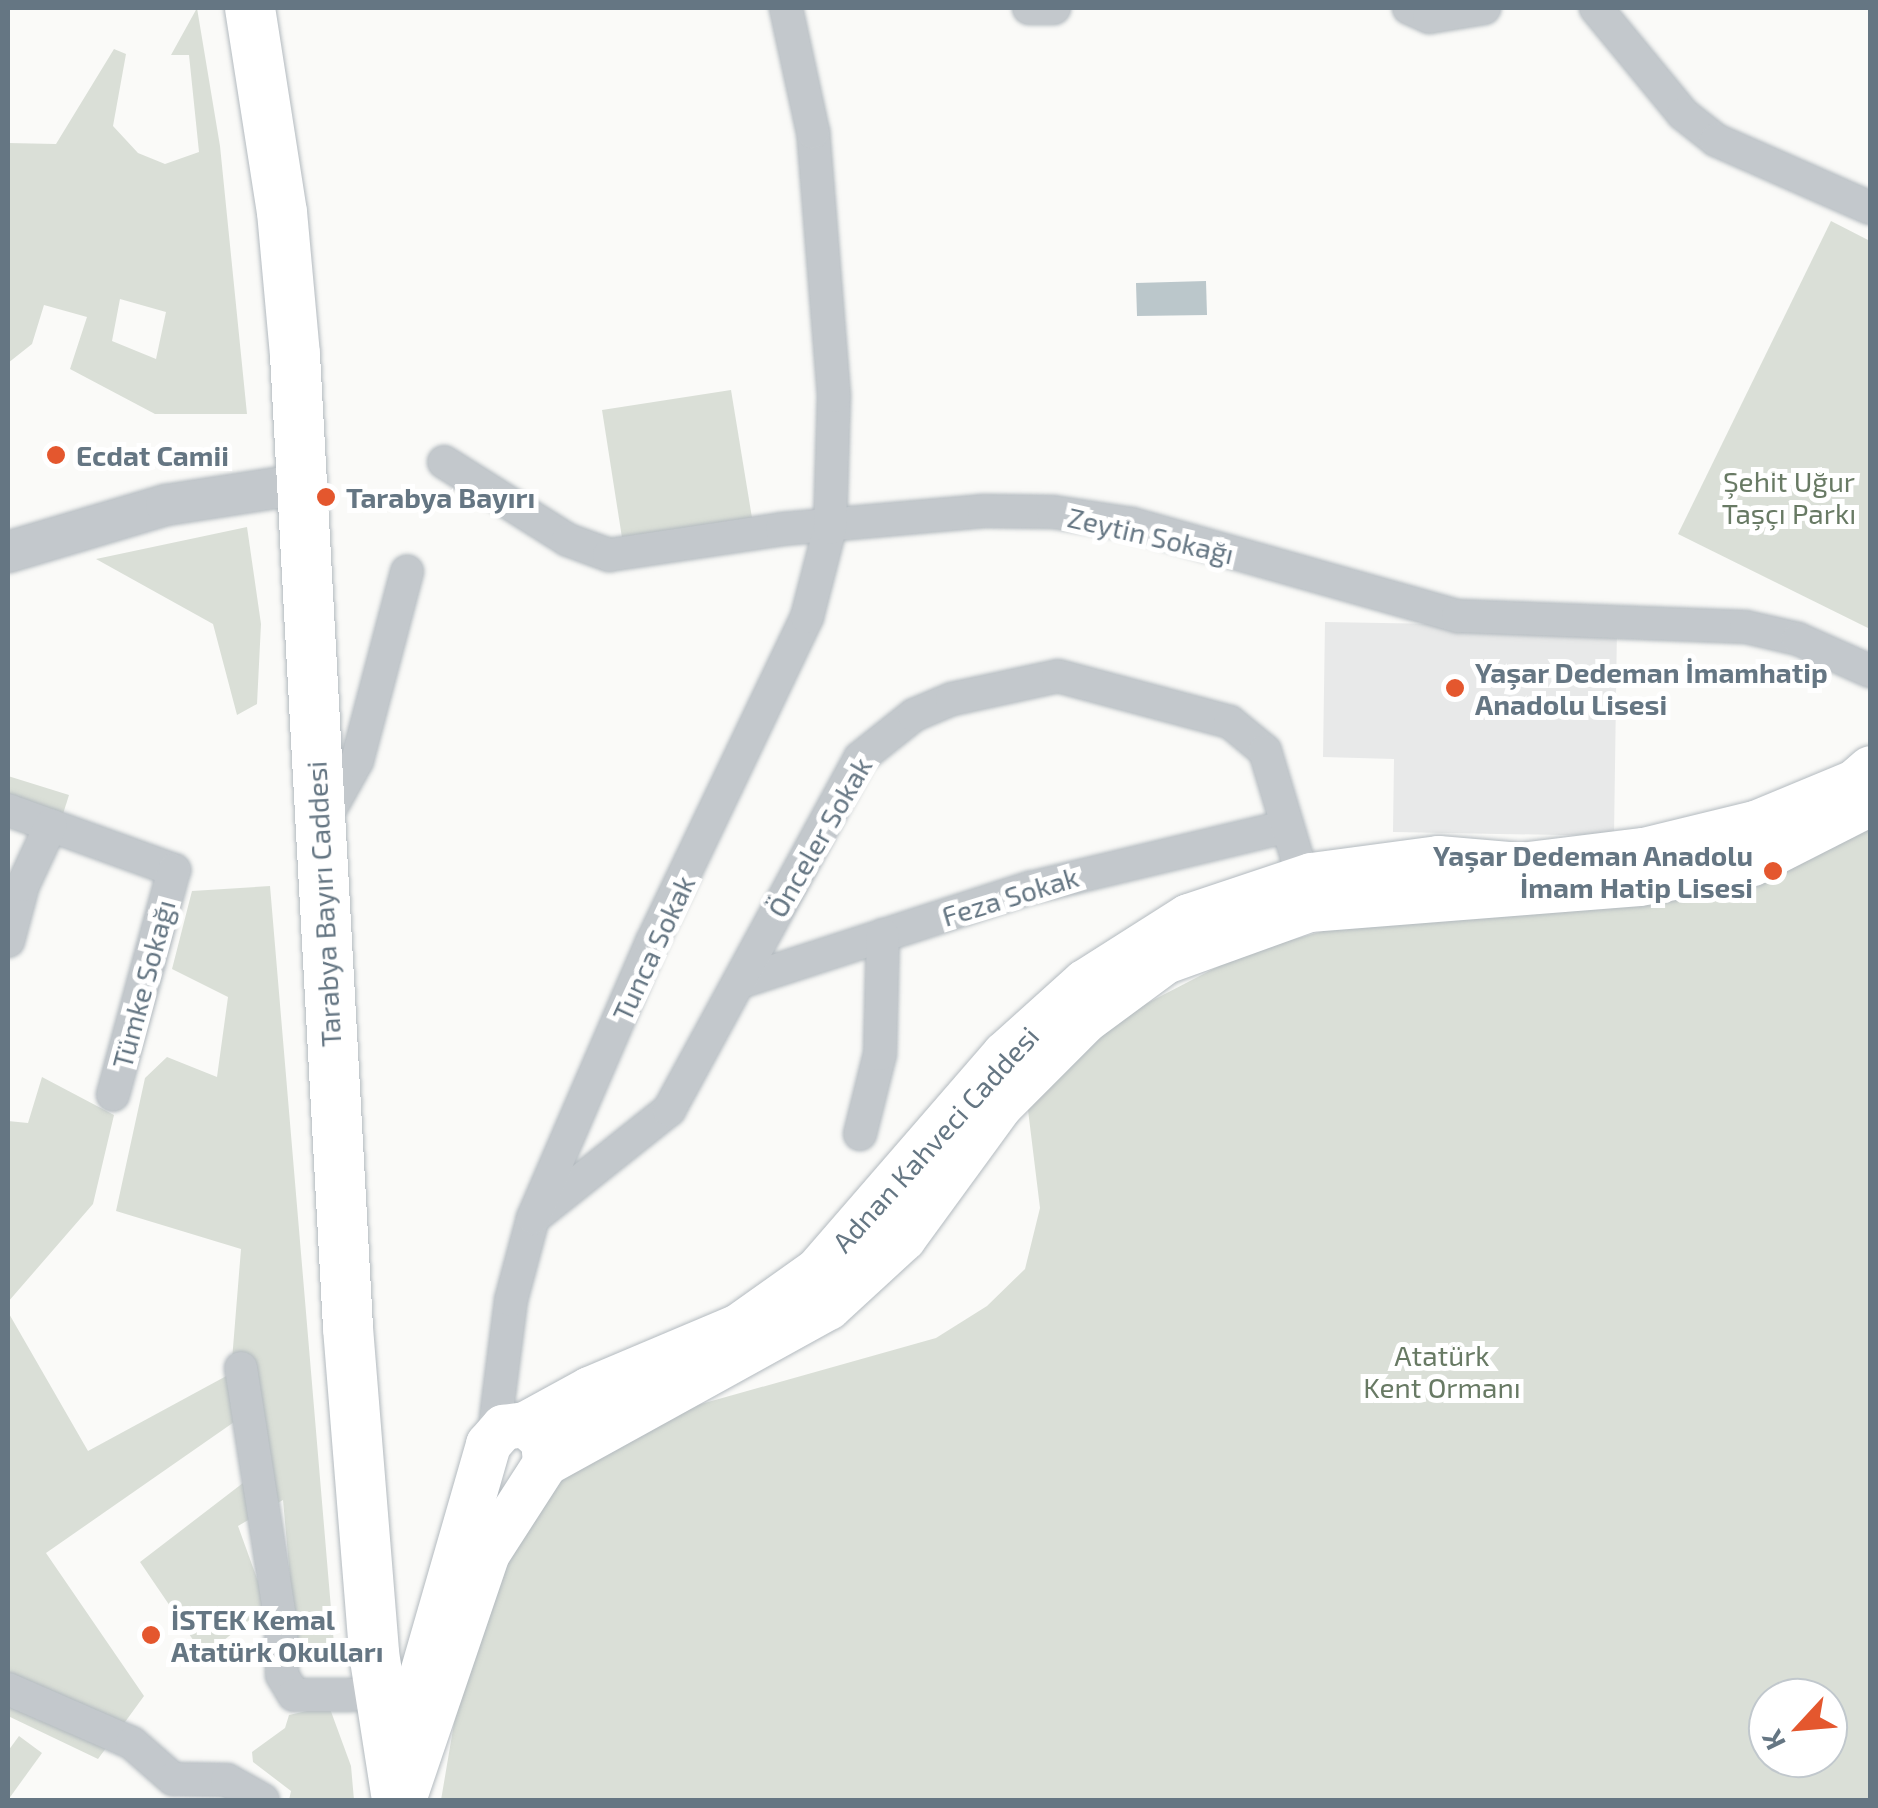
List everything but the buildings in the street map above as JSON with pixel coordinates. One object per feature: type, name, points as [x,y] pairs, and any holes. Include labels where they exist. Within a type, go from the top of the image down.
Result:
[{"type":"main road","name":"Tarabya Bayırı Caddesi","points":[[228,8],[290,489]]},
{"type":"main road","name":"Tarabya Bayırı Caddesi","points":[[250,8],[282,212],[306,1095],[383,1685]]},
{"type":"main road","name":"Tarabya Bayırı Caddesi","points":[[290,489],[321,503],[328,519],[334,682],[315,731],[319,829],[348,1328],[383,1685],[388,1796]]},
{"type":"main road","name":"Adnan Kahveci Caddesi","points":[[517,1447],[589,1389],[738,1326],[817,1270],[1004,1054],[1084,982],[1188,916],[1303,878],[1438,858],[1520,865],[1644,850],[1755,823],[1854,782],[1870,768]]},
{"type":"main road","name":"Adnan Kahveci Caddesi","points":[[517,1447],[828,1307],[902,1238],[1000,1105],[1085,1020],[1164,961],[1309,909],[1638,882],[1752,864],[1870,803]]},
{"type":"main road","points":[[383,1685],[466,1505],[517,1447]]},
{"type":"main road","points":[[388,1796],[487,1553],[517,1447]]},
{"type":"street","name":"Tunca Sokak","points":[[517,1447],[504,1378],[511,1300],[533,1218],[652,942],[807,617],[830,528],[834,396],[813,132],[786,8]]},
{"type":"street","points":[[1029,8],[1054,8]]},
{"type":"street","points":[[1409,8],[1430,17],[1484,8]]},
{"type":"street","points":[[1596,8],[1682,114],[1716,140],[1870,208]]},
{"type":"street","name":"Zeytin Sokağı","points":[[444,462],[568,540],[608,556],[984,511],[1072,515],[1132,524],[1458,616],[1746,626],[1798,639],[1870,671]]},
{"type":"street","points":[[8,552],[166,505],[290,489]]},
{"type":"street","points":[[319,829],[357,760],[408,572]]},
{"type":"street","name":"Önceler Sokak","points":[[533,1218],[669,1110],[860,758],[885,732],[952,699],[1058,676],[1230,722],[1266,751],[1284,827],[1303,878]]},
{"type":"street","name":"Tümke Sokağı","points":[[8,810],[174,870],[113,1095]]},
{"type":"street","points":[[8,941],[23,885],[51,826]]},
{"type":"street","name":"Feza Sokak","points":[[740,982],[1030,888],[1284,827]]},
{"type":"street","points":[[860,1134],[880,1054],[882,936]]},
{"type":"street","points":[[241,1368],[281,1622],[282,1675],[294,1695],[383,1685]]},
{"type":"street","points":[[8,1689],[132,1744],[173,1779],[227,1780],[263,1800]]},
{"type":"shaded area","points":[[1206,281],[1207,315],[1137,316],[1136,283]]},
{"type":"shaded area","points":[[1325,622],[1617,627],[1614,836],[1393,832],[1394,759],[1323,757]]},
{"type":"green space","points":[[197,8],[220,146],[247,414],[155,414],[70,369],[87,317],[44,305],[32,344],[8,363],[8,143],[56,144],[114,49],[126,54],[113,126],[138,153],[165,164],[199,152],[189,55],[171,55]],"holes":[[[120,299],[166,312],[156,359],[112,341]]]},
{"type":"green space","name":"Şehit Uğur Taşçı Parkı","points":[[1831,221],[1870,241],[1870,629],[1678,534]]},
{"type":"green space","points":[[731,390],[753,524],[623,544],[602,410]]},
{"type":"green space","points":[[247,527],[261,624],[257,704],[237,715],[213,624],[96,559]]},
{"type":"green space","points":[[8,776],[69,795],[63,814],[8,798]]},
{"type":"green space","name":"Atatürk Kent Ormanı","points":[[1870,827],[1870,1800],[441,1800],[459,1694],[526,1509],[584,1454],[669,1413],[936,1338],[987,1306],[1025,1269],[1040,1208],[1028,1110],[1047,1080],[1136,1009],[1242,954],[1337,927]]},
{"type":"green space","points":[[270,886],[335,1656],[298,1666],[283,1500],[238,1526],[267,1606],[204,1656],[140,1562],[260,1470],[232,1360],[241,1249],[116,1211],[145,1078],[167,1057],[217,1077],[228,997],[172,969],[192,891]]},
{"type":"green space","points":[[42,1077],[114,1115],[93,1204],[8,1302],[8,1121],[28,1123]]},
{"type":"green space","points":[[8,1312],[88,1451],[230,1374],[237,1420],[46,1553],[144,1696],[98,1759],[8,1716]]},
{"type":"green space","points":[[329,1706],[351,1766],[354,1800],[289,1800],[291,1791],[253,1762],[252,1752],[285,1728],[289,1715]]},
{"type":"green space","points":[[19,1736],[42,1753],[8,1800],[8,1751]]},
{"type":"place","name":"Ecdat Camii","points":[[56,455]]},
{"type":"place","name":"Tarabya Bayırı","points":[[326,497]]},
{"type":"place","name":"Yaşar Dedeman İmamhatip Anadolu Lisesi","points":[[1455,688]]},
{"type":"place","name":"Yaşar Dedeman Anadolu İmam Hatip Lisesi","points":[[1773,871]]},
{"type":"place","name":"İSTEK Kemal Atatürk Okulları","points":[[151,1635]]}]
